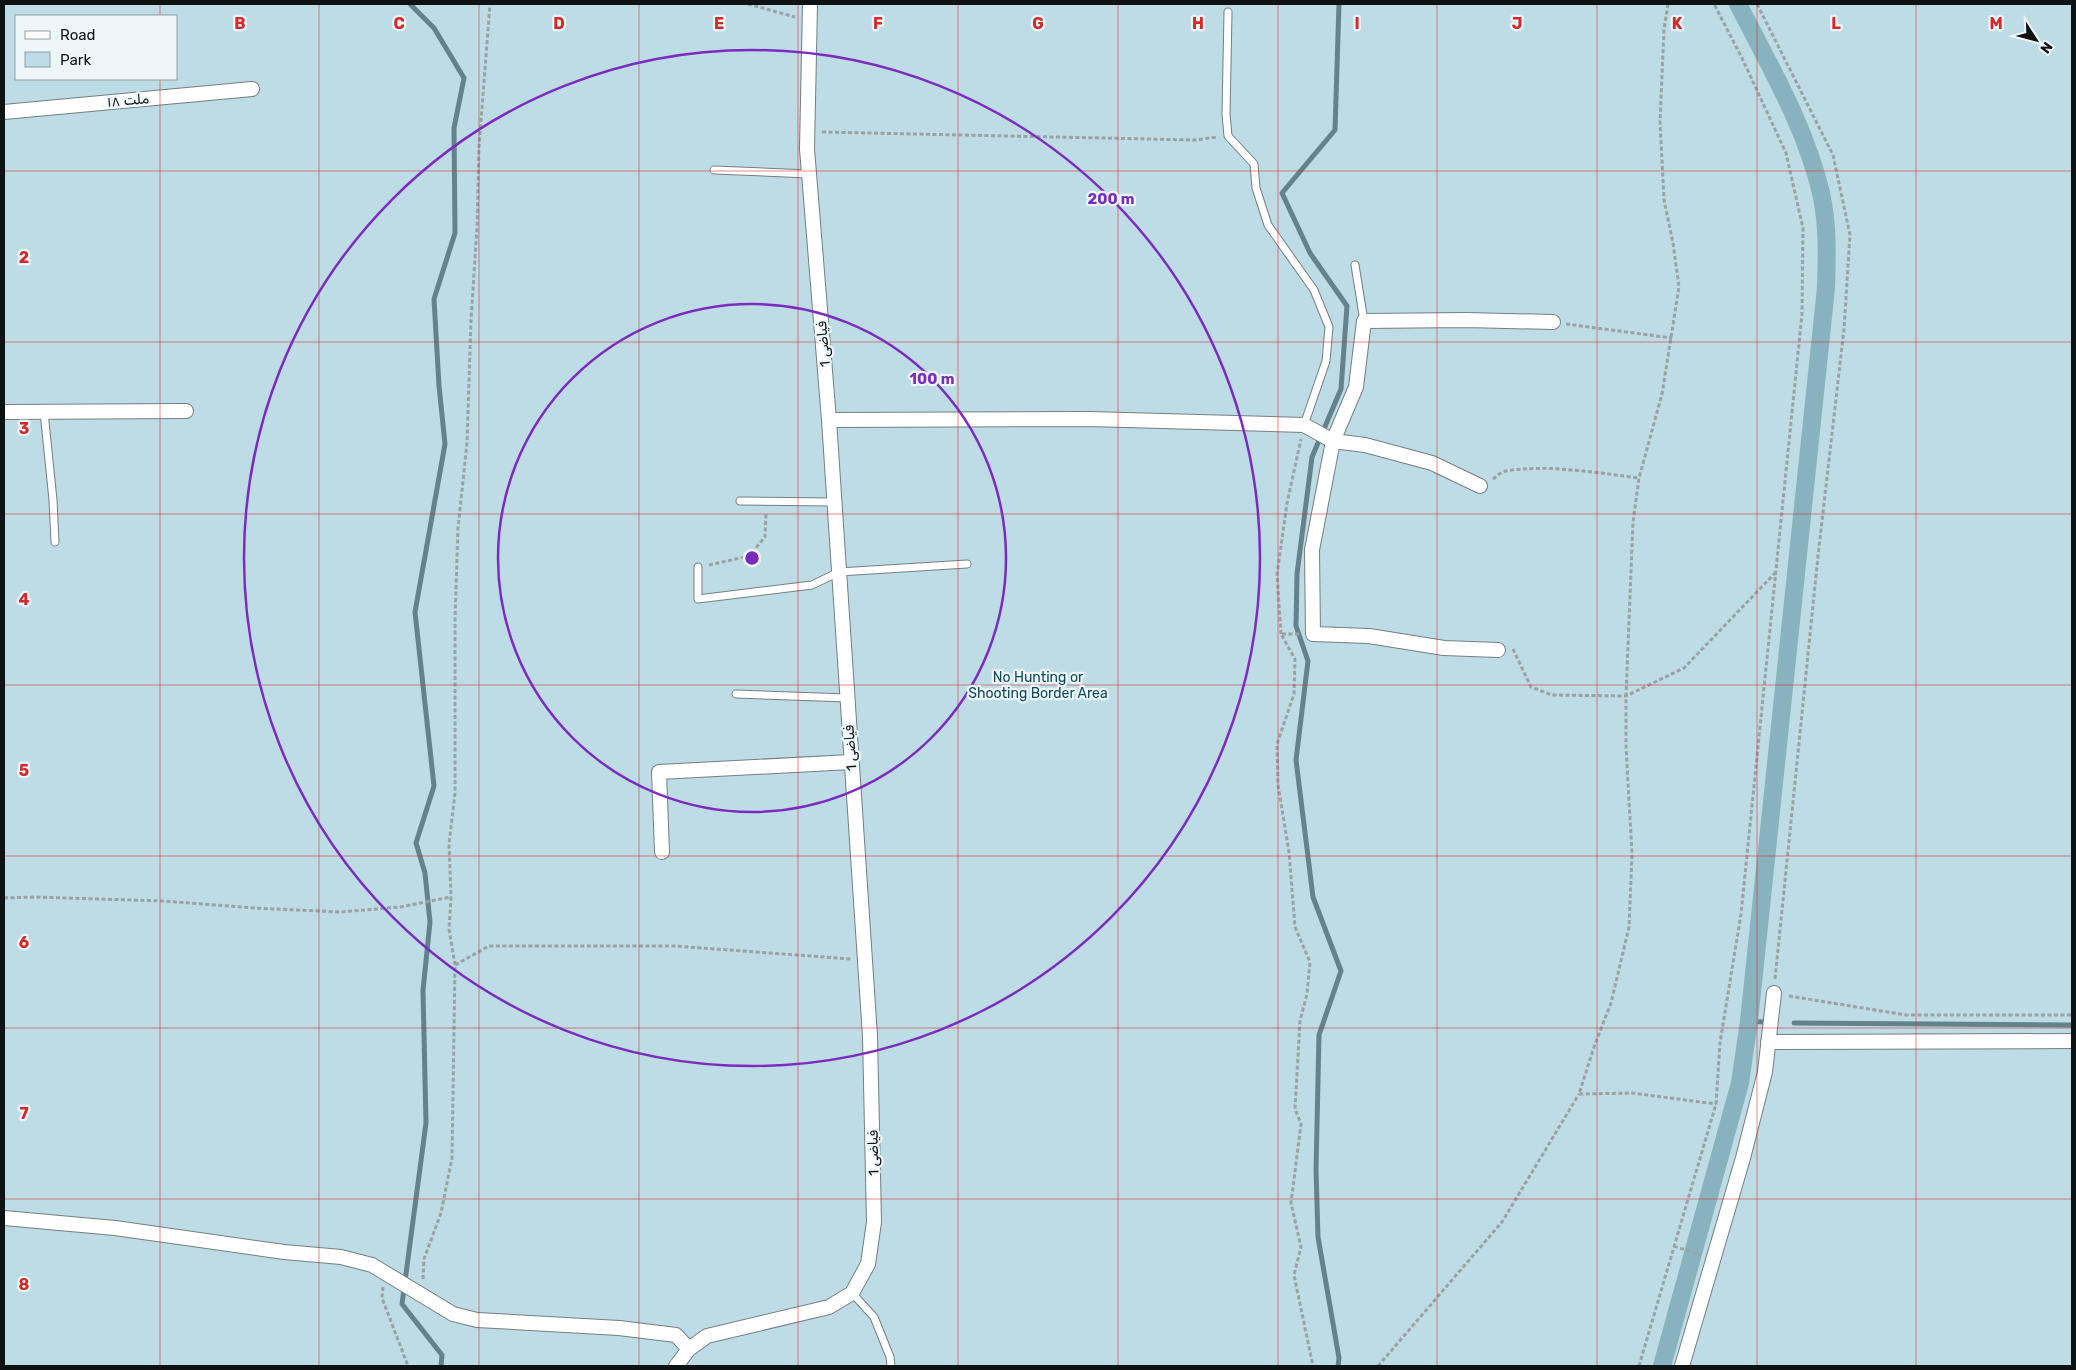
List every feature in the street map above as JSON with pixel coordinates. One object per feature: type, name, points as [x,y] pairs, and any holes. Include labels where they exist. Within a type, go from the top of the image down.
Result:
[{"type":"street","name":"فیاضی 1","points":[[676,1366],[689,1349],[707,1336],[829,1307],[852,1293],[868,1264],[874,1222],[870,1036],[829,420],[809,174],[807,132],[810,4]]},
{"type":"street","name":"ملت ۱۸","points":[[4,112],[252,89]]},
{"type":"street","points":[[1498,650],[1444,648],[1368,636],[1313,634],[1312,550],[1331,440],[1356,387],[1364,321],[1466,320],[1553,322]]},
{"type":"street","points":[[4,412],[186,411]]},
{"type":"street","points":[[829,420],[1089,419],[1308,428],[1331,440],[1365,445],[1432,463],[1480,486]]},
{"type":"street","points":[[662,852],[658,772],[851,762]]},
{"type":"street","points":[[1682,1366],[1743,1158],[1765,1072],[1774,993]]},
{"type":"street","points":[[1768,1042],[2072,1040]]},
{"type":"street","points":[[4,1218],[116,1228],[284,1252],[341,1257],[372,1265],[453,1314],[477,1320],[619,1328],[676,1335],[689,1349]]},
{"type":"lane","points":[[1228,12],[1226,114],[1228,136],[1254,164],[1256,188],[1268,225],[1314,290],[1329,328],[1326,361],[1308,428]]},
{"type":"lane","points":[[714,170],[809,174]]},
{"type":"lane","points":[[1355,265],[1364,321]]},
{"type":"lane","points":[[44,412],[53,500],[55,542]]},
{"type":"lane","points":[[740,501],[834,502]]},
{"type":"lane","points":[[698,567],[698,599],[812,584],[838,572],[967,564]]},
{"type":"lane","points":[[736,694],[847,698]]},
{"type":"lane","points":[[852,1293],[874,1317],[890,1358],[891,1366]]},
{"type":"path","points":[[417,1291],[424,1259],[441,1213],[452,1158],[455,965],[449,928],[451,897],[449,844],[455,793],[454,629],[458,528],[467,443],[479,147],[490,4]]},
{"type":"path","points":[[748,4],[809,21]]},
{"type":"path","points":[[1378,1366],[1502,1222],[1579,1094],[1611,1003],[1629,927],[1632,854],[1626,747],[1626,696],[1633,522],[1639,478],[1662,394],[1679,287],[1673,243],[1664,200],[1660,122],[1664,28],[1668,4]]},
{"type":"path","points":[[1639,1366],[1716,1104],[1720,1043],[1741,914],[1802,314],[1803,228],[1786,153],[1742,58],[1714,4]]},
{"type":"path","points":[[1757,4],[1833,155],[1850,235],[1844,329],[1818,556],[1774,993],[1906,1016],[2072,1016]]},
{"type":"path","points":[[807,132],[1194,140],[1228,136]]},
{"type":"path","points":[[1553,322],[1672,338]]},
{"type":"path","points":[[1308,428],[1287,503],[1277,575],[1281,634],[1295,659],[1294,694],[1276,744],[1278,785],[1289,852],[1295,927],[1310,962],[1307,994],[1300,1021],[1295,1109],[1301,1124],[1290,1203],[1301,1247],[1294,1275],[1313,1366]]},
{"type":"path","points":[[1480,486],[1504,471],[1583,472],[1639,478]]},
{"type":"path","points":[[698,567],[749,556],[765,537],[766,501]]},
{"type":"path","points":[[1498,650],[1513,649],[1531,687],[1552,695],[1626,696],[1684,668],[1776,571]]},
{"type":"path","points":[[1281,634],[1290,634]]},
{"type":"path","points":[[4,898],[164,900],[254,908],[340,912],[419,903],[451,897]]},
{"type":"path","points":[[455,965],[490,946],[676,946],[865,960]]},
{"type":"path","points":[[1579,1094],[1632,1093],[1716,1104]]},
{"type":"path","points":[[1674,1246],[1707,1257]]},
{"type":"path","points":[[388,1274],[382,1298],[408,1366]]},
{"type":"green space","name":"No Hunting or Shooting Border Area","points":[[4,4],[2072,4],[2072,1366],[4,1366]]},
{"type":"waterway","points":[[410,4],[434,28],[464,78],[454,128],[455,233],[434,299],[439,386],[445,444],[415,612],[434,786],[416,843],[425,873],[430,922],[423,990],[426,1123],[402,1304],[442,1355],[441,1366]]},
{"type":"waterway","points":[[1338,1366],[1339,1358],[1318,1237],[1316,1170],[1319,1035],[1341,971],[1313,897],[1296,760],[1308,661],[1296,626],[1297,574],[1312,457],[1341,389],[1347,306],[1310,253],[1282,193],[1335,130],[1339,4]]},
{"type":"waterway","points":[[1662,1366],[1740,1083],[1749,1021],[1826,288],[1825,216],[1814,168],[1796,119],[1738,4]]},
{"type":"waterway","points":[[1749,1021],[1763,1022]]},
{"type":"waterway","points":[[1794,1023],[2072,1025]]}]
